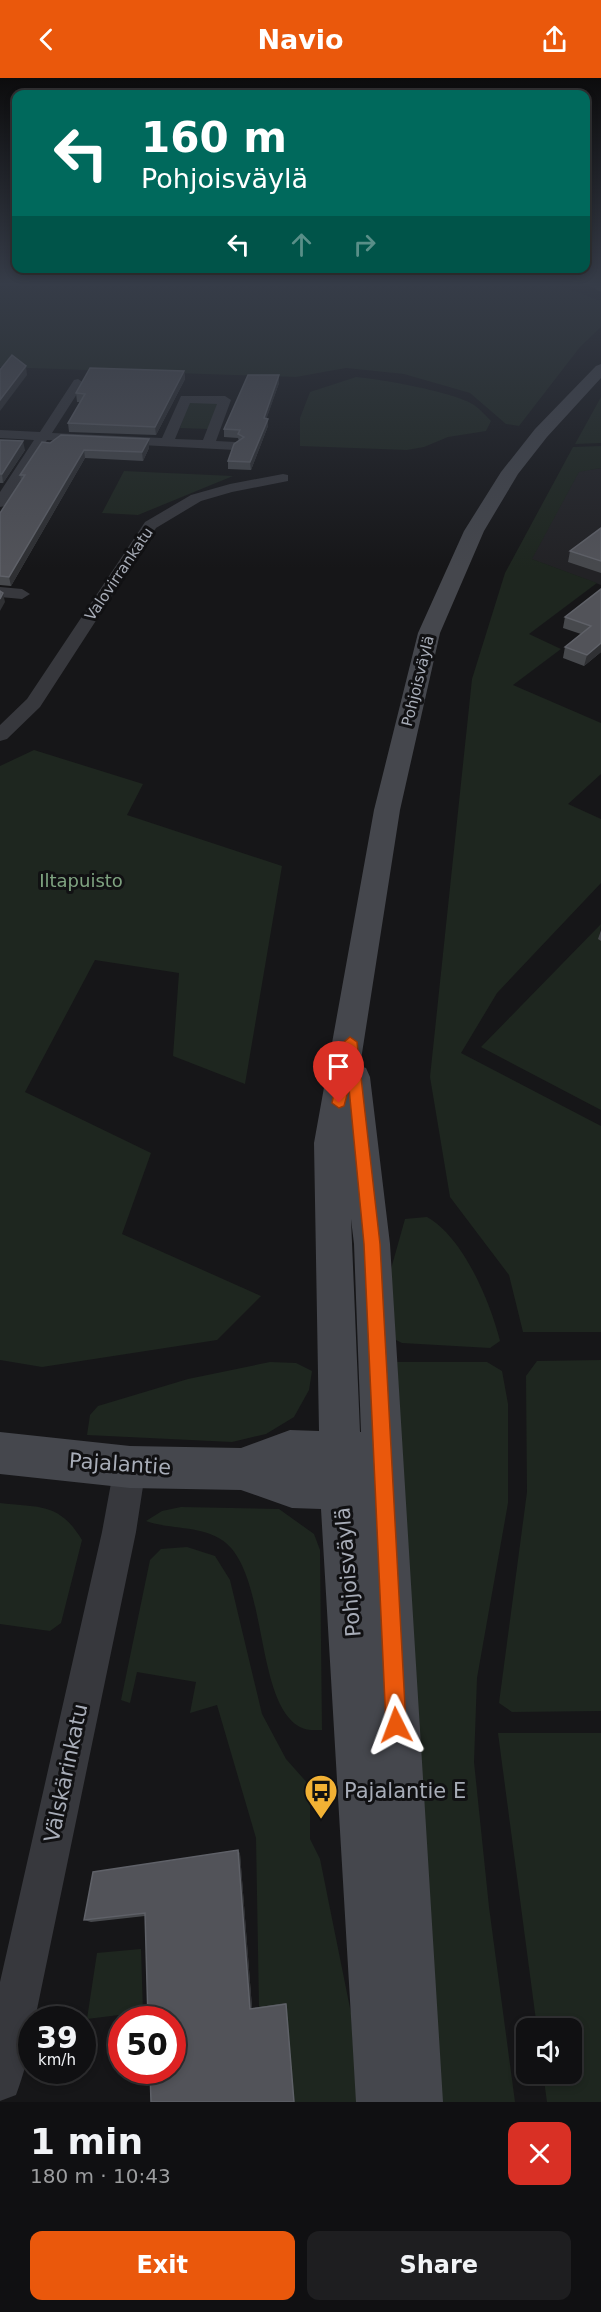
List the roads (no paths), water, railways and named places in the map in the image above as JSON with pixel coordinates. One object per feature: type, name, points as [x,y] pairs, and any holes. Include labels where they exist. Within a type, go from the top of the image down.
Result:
[{"type":"main road","name":"Pohjoisväylä","points":[[385,2102],[362,1471],[372,1244],[350,1042],[387,810],[429,633],[474,531],[510,472],[541,433],[592,378]]},
{"type":"main road","name":"Pajalantie","points":[[0,1453],[130,1467],[241,1469],[292,1487],[362,1471]]},
{"type":"main road","name":"Pohjoisväylä","points":[[362,1471],[414,2102]]},
{"type":"street","points":[[2,497],[78,383]]},
{"type":"street","points":[[167,443],[185,399],[225,400],[208,445]]},
{"type":"street","points":[[0,434],[235,446]]},
{"type":"street","name":"Valovirrankatu","points":[[0,735],[34,703],[150,525],[173,508],[211,493],[283,478]]},
{"type":"street","points":[[0,592],[22,594]]},
{"type":"street","name":"Välskärinkatu","points":[[0,2079],[119,1532],[130,1467]]},
{"type":"place","name":"Pajalantie E","points":[[321,1820]]},
{"type":"park label","name":"Iltapuisto","points":[[81,881]]}]
